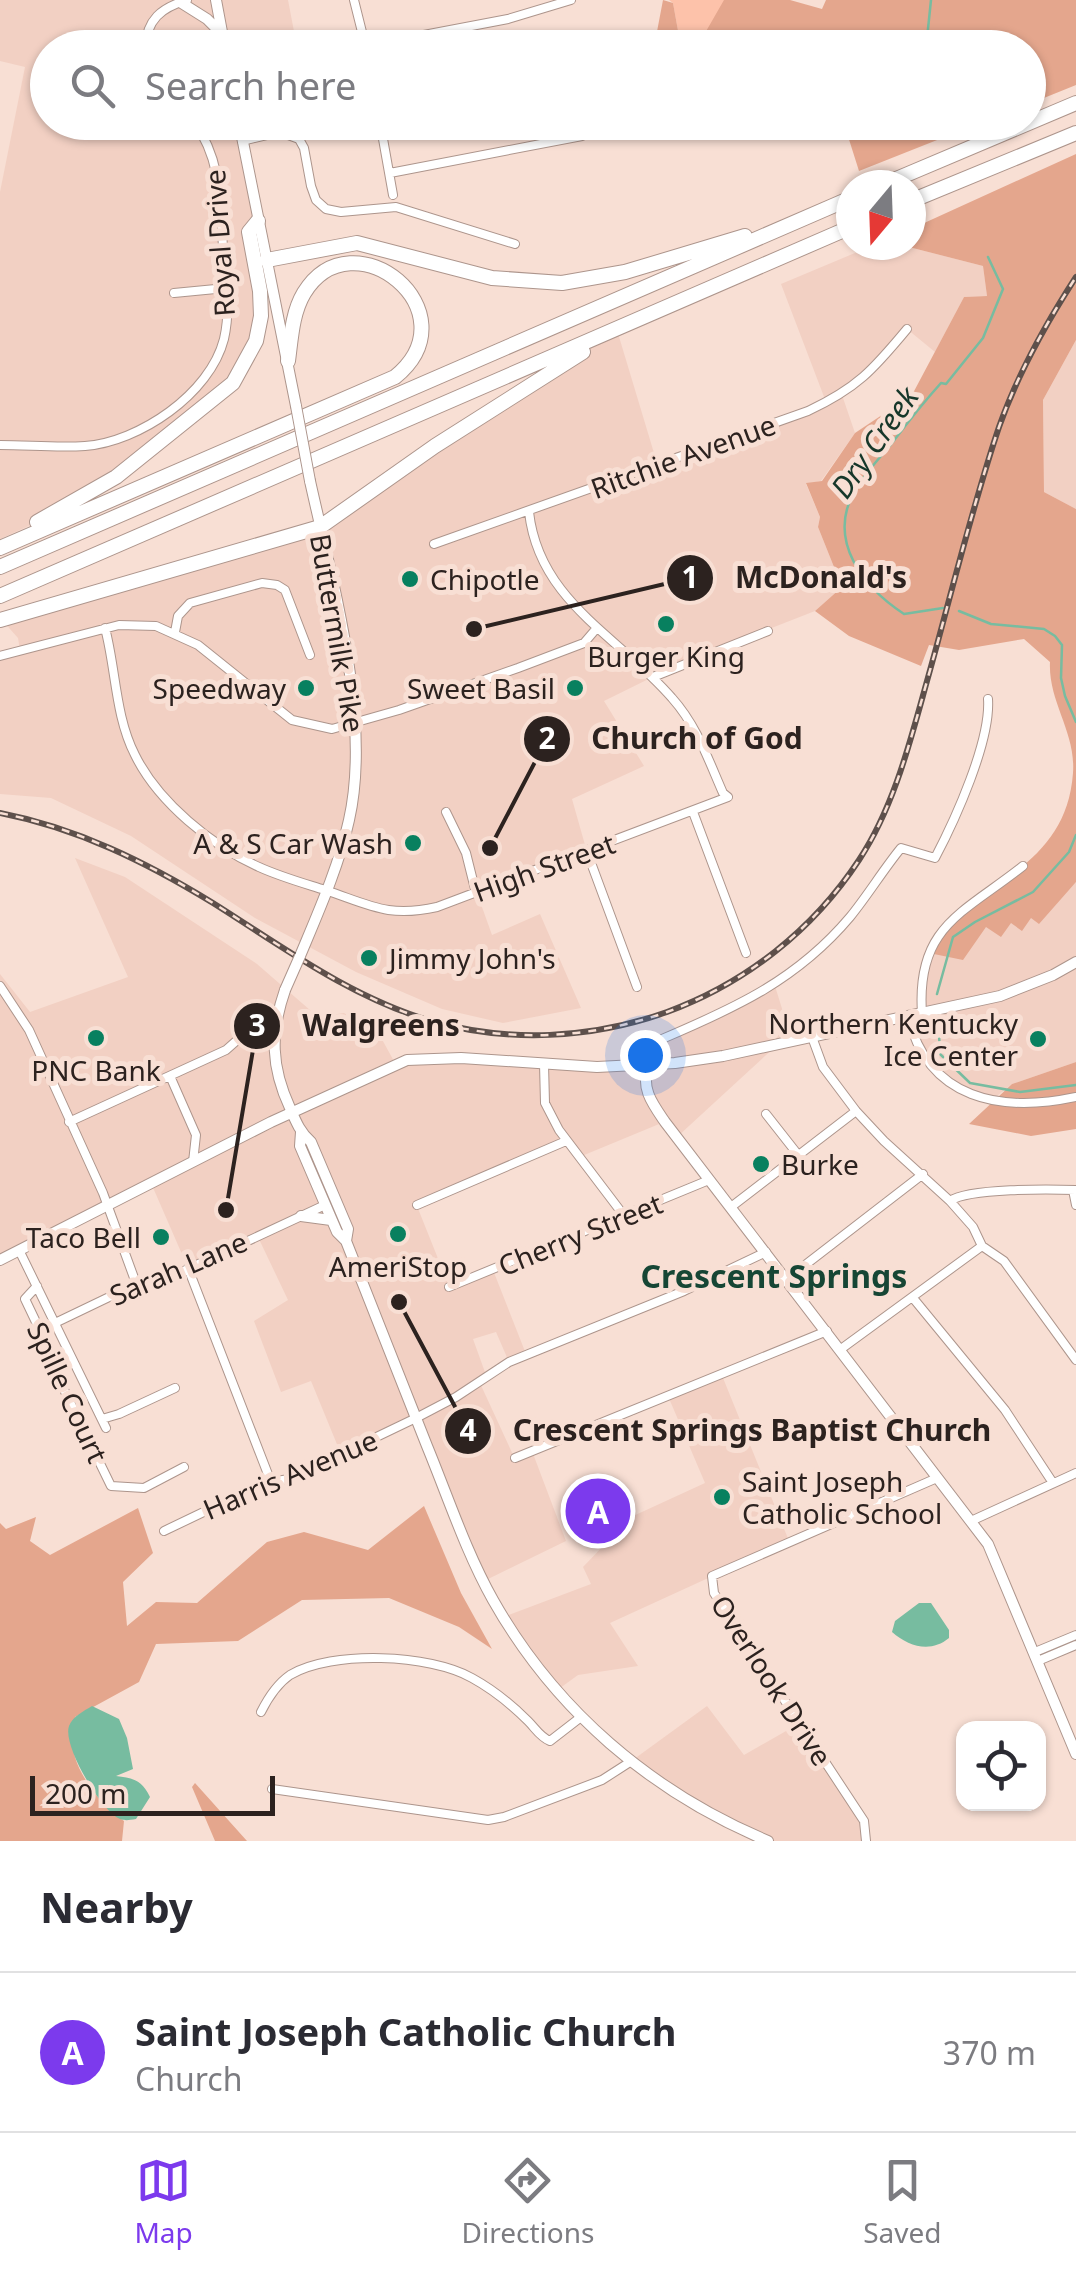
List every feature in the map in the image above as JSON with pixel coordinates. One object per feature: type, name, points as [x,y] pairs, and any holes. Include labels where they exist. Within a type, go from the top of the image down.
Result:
[{"type":"highway","points":[[1046,116],[1076,103]]},
{"type":"highway","points":[[926,195],[1076,133]]},
{"type":"highway","points":[[917,170],[988,140]]},
{"type":"highway","points":[[0,567],[836,204]]},
{"type":"highway","points":[[266,260],[358,243],[492,278],[562,282],[625,272],[794,221]]},
{"type":"highway","points":[[0,539],[72,504],[116,477],[232,383],[256,342],[261,316],[249,232],[258,222]]},
{"type":"highway","points":[[0,596],[836,234]]},
{"type":"highway","points":[[0,548],[395,377],[417,347],[418,308],[409,290],[386,270],[358,264],[326,272],[307,288],[297,306],[288,361]]},
{"type":"highway","points":[[0,620],[320,527],[435,446],[617,330]]},
{"type":"main road","points":[[216,0],[221,30]]},
{"type":"main road","points":[[183,1],[218,30]]},
{"type":"main road","name":"Buttermilk Pike","points":[[242,141],[356,723],[357,760],[349,822],[277,1014],[273,1039],[275,1069],[301,1132],[312,1142],[328,1180],[348,1229],[346,1240]]},
{"type":"main road","points":[[0,1260],[292,1112],[408,1060],[439,1057],[648,1066],[723,1056],[1012,993],[1076,962]]},
{"type":"main road","points":[[648,1066],[645,1076],[650,1100],[996,1557],[1076,1754]]},
{"type":"main road","name":"Buttermilk Pike","points":[[301,1132],[300,1146],[336,1232],[346,1240],[491,1596],[534,1663],[581,1717],[630,1762],[684,1800],[768,1841]]},
{"type":"main road","points":[[301,1216],[331,1220]]},
{"type":"street","points":[[354,0],[362,30]]},
{"type":"street","points":[[452,30],[508,19],[570,0]]},
{"type":"street","points":[[150,30],[153,18],[161,10],[183,1]]},
{"type":"street","name":"Royal Drive","points":[[0,445],[98,444],[138,429],[168,410],[196,387],[212,367],[224,337],[226,288],[218,175],[204,140]]},
{"type":"street","points":[[242,141],[246,140]]},
{"type":"street","points":[[300,140],[316,200],[326,209],[342,212],[396,206],[515,244]]},
{"type":"street","points":[[384,140],[393,194]]},
{"type":"street","points":[[390,173],[561,140]]},
{"type":"street","points":[[174,293],[226,288]]},
{"type":"street","name":"Ritchie Avenue","points":[[434,544],[837,398],[871,372],[908,328]]},
{"type":"street","points":[[528,512],[550,572],[571,603],[596,630],[654,677],[768,631]]},
{"type":"street","points":[[175,632],[178,616],[190,604],[257,584],[276,585],[285,590],[310,656]]},
{"type":"street","points":[[0,656],[105,628],[144,624],[175,632],[198,645],[292,720],[332,729],[564,650],[588,640],[596,630]]},
{"type":"street","name":"High Street","points":[[105,628],[133,753],[153,784],[191,822],[247,861],[387,912],[409,914],[588,852],[728,797],[692,723],[654,677]]},
{"type":"street","points":[[648,1066],[653,1049],[662,1039],[774,986],[800,967],[851,916],[904,848],[936,858],[970,778],[988,716],[988,699]]},
{"type":"street","points":[[446,812],[466,853],[476,892]]},
{"type":"street","points":[[693,812],[746,953]]},
{"type":"street","points":[[588,852],[637,987]]},
{"type":"street","points":[[922,1013],[921,974],[939,934],[961,912],[1023,866]]},
{"type":"street","points":[[0,986],[29,1030],[108,1205],[138,1286]]},
{"type":"street","points":[[69,1122],[226,1050],[260,1020],[277,1014]]},
{"type":"street","points":[[908,1016],[922,1057],[974,1096],[1006,1101],[1076,1097]]},
{"type":"street","points":[[812,1037],[822,1067],[856,1111],[884,1142],[950,1201],[982,1240],[982,1246]]},
{"type":"street","points":[[544,1064],[544,1103],[566,1141],[624,1217]]},
{"type":"street","points":[[170,1076],[196,1135],[216,1150]]},
{"type":"street","points":[[731,1208],[856,1111]]},
{"type":"street","points":[[766,1114],[799,1156]]},
{"type":"street","points":[[193,1162],[196,1135]]},
{"type":"street","points":[[417,1206],[566,1141]]},
{"type":"street","points":[[787,1279],[923,1174]]},
{"type":"street","name":"Cherry Street","points":[[449,1287],[710,1180]]},
{"type":"street","points":[[950,1201],[957,1195],[1075,1190],[1076,1205]]},
{"type":"street","name":"Sarah Lane","points":[[55,1322],[138,1286],[162,1281],[325,1205]]},
{"type":"street","points":[[841,1350],[982,1246]]},
{"type":"street","points":[[982,1246],[1004,1261],[1076,1360]]},
{"type":"street","points":[[19,1250],[106,1428]]},
{"type":"street","name":"Harris Avenue","points":[[164,1531],[270,1482],[289,1479],[416,1418],[508,1362],[684,1291],[766,1252]]},
{"type":"street","points":[[188,1268],[270,1482]]},
{"type":"street","name":"Spille Court","points":[[37,1286],[25,1299],[51,1363],[111,1486],[144,1488],[184,1467]]},
{"type":"street","points":[[913,1298],[1006,1410],[1053,1484]]},
{"type":"street","points":[[515,1458],[827,1331]]},
{"type":"street","points":[[102,1418],[175,1388]]},
{"type":"street","points":[[972,1521],[1076,1473]]},
{"type":"street","name":"Overlook Drive","points":[[866,1841],[864,1820],[712,1588],[712,1576],[937,1478]]},
{"type":"street","points":[[1037,1656],[1076,1636]]},
{"type":"street","points":[[1037,1656],[1073,1646],[1076,1660]]},
{"type":"street","points":[[262,1712],[270,1694],[303,1670],[364,1658],[406,1658],[443,1666],[472,1678],[550,1742],[581,1717]]},
{"type":"street","points":[[272,1790],[488,1820],[602,1780],[630,1762]]},
{"type":"shaded area","points":[[0,0],[288,0],[294,30],[30,30],[30,140],[249,140],[242,141],[258,221],[249,233],[261,316],[221,395],[46,518],[0,539],[0,192],[25,67],[0,61]]},
{"type":"shaded area","points":[[663,0],[673,3],[678,30],[657,30]]},
{"type":"shaded area","points":[[669,0],[725,3],[708,30],[678,30]]},
{"type":"shaded area","points":[[724,0],[790,0],[822,9],[826,0],[1076,0],[1076,85],[1046,97],[1046,30],[707,30]]},
{"type":"shaded area","points":[[849,140],[937,140],[859,170]]},
{"type":"shaded area","points":[[1076,154],[1076,340],[1043,400],[1044,492],[1076,509],[1076,882],[1039,924],[1031,918],[1022,931],[1011,923],[1001,937],[986,927],[963,960],[929,953],[949,924],[1041,849],[1053,834],[1069,797],[1073,758],[1053,690],[1050,662],[1024,639],[959,650],[929,645],[921,666],[849,636],[815,611],[842,587],[818,527],[820,517],[806,483],[822,481],[855,433],[912,395],[964,297],[987,296],[983,266],[926,251],[926,222]]},
{"type":"shaded area","points":[[926,251],[983,266],[987,296],[964,297],[935,352],[907,329],[842,395],[855,433],[821,481],[806,484],[842,587],[815,611],[679,664],[604,701],[644,766],[572,799],[587,852],[477,893],[492,935],[540,914],[581,1008],[503,1023],[442,1009],[356,972],[255,918],[131,836],[51,798],[0,794],[0,656],[20,650],[18,638],[2,620],[320,527],[435,446],[617,330],[657,463],[826,402],[781,284],[838,260],[926,260]]},
{"type":"shaded area","points":[[1076,340],[1076,509],[1044,492],[1043,400]]},
{"type":"shaded area","points":[[75,858],[125,877],[257,964],[318,1017],[344,1013],[379,1034],[395,1063],[407,1060],[648,1066],[658,1042],[775,986],[792,1041],[778,1044],[677,1137],[664,1122],[577,1158],[565,1141],[417,1206],[449,1286],[493,1270],[526,1354],[509,1362],[496,1332],[473,1339],[486,1375],[479,1381],[514,1457],[532,1451],[566,1541],[484,1581],[416,1419],[341,1454],[311,1381],[281,1392],[254,1321],[288,1300],[258,1237],[188,1268],[151,1183],[0,1260],[0,974],[30,1012],[128,977]]},
{"type":"shaded area","points":[[1076,882],[1076,1062],[1012,1084],[992,1100],[974,1096],[931,1066],[908,1016],[922,1013],[929,953],[986,927],[1031,918],[1050,909]]},
{"type":"shaded area","points":[[1076,1062],[1076,1129],[1031,1136],[969,1124],[1012,1084]]},
{"type":"shaded area","name":"Saint Joseph Catholic School","points":[[721,1373],[789,1541],[610,1623],[638,1666],[578,1675],[556,1691],[503,1617],[591,1584],[583,1567],[631,1517],[705,1483],[668,1396]]},
{"type":"shaded area","points":[[424,1506],[461,1593],[492,1649],[459,1627],[389,1598],[302,1600],[238,1641],[156,1644],[139,1682],[75,1717],[78,1766],[95,1793],[124,1821],[122,1841],[0,1841],[0,1523],[6,1529],[36,1517],[30,1541],[50,1555],[138,1508],[153,1553],[123,1582],[127,1626],[156,1602],[197,1603],[267,1542],[304,1532],[368,1550]]},
{"type":"shaded area","points":[[919,1603],[931,1603],[949,1630],[949,1638],[942,1643],[920,1646],[892,1632],[895,1621]]},
{"type":"shaded area","points":[[92,1706],[119,1719],[127,1738],[133,1769],[116,1776],[136,1781],[150,1797],[136,1819],[120,1819],[103,1804],[71,1747],[69,1726]]},
{"type":"shaded area","points":[[707,1706],[744,1755],[800,1723],[864,1821],[866,1841],[768,1841],[630,1762]]},
{"type":"shaded area","points":[[195,1783],[247,1841],[215,1841],[192,1787]]},
{"type":"waterway","name":"Dry Creek","points":[[928,30],[931,0]]},
{"type":"waterway","name":"Dry Creek","points":[[943,608],[904,614],[875,590],[847,545],[847,510],[867,473],[983,338],[1003,289],[988,257]]},
{"type":"waterway","name":"Dry Creek","points":[[959,611],[991,624],[1044,629],[1055,636],[1062,645],[1061,678],[1076,722]]},
{"type":"waterway","name":"Dry Creek","points":[[937,994],[953,937],[1033,892],[1069,852],[1076,835]]},
{"type":"waterway","name":"Dry Creek","points":[[939,1034],[940,1054],[970,1083],[1020,1092],[1076,1085]]},
{"type":"railway","points":[[0,813],[84,837],[136,860],[345,985],[431,1021],[490,1033],[579,1033],[638,1021],[696,1000],[750,970],[799,931],[841,885],[871,840],[907,750],[999,427],[1033,350],[1076,277]]},
{"type":"place","name":"Chipotle","points":[[410,579]]},
{"type":"place","name":"Burger King","points":[[666,624]]},
{"type":"place","name":"McDonald's","points":[[474,629]]},
{"type":"place","name":"Speedway","points":[[306,688]]},
{"type":"place","name":"Sweet Basil","points":[[575,688]]},
{"type":"place","name":"A & S Car Wash","points":[[413,843]]},
{"type":"place","name":"Church of God","points":[[490,848]]},
{"type":"place","name":"Jimmy John's","points":[[369,958]]},
{"type":"place","name":"PNC Bank","points":[[96,1038]]},
{"type":"place","name":"Northern Kentucky Ice Center","points":[[1038,1039]]},
{"type":"place","name":"Burke","points":[[761,1164]]},
{"type":"place","name":"Walgreens","points":[[226,1210]]},
{"type":"place","name":"AmeriStop","points":[[398,1234]]},
{"type":"place","name":"Taco Bell","points":[[161,1237]]},
{"type":"place","name":"Crescent Springs Baptist Church","points":[[399,1302]]},
{"type":"place","name":"Saint Joseph Catholic School","points":[[722,1497]]},
{"type":"place","name":"Saint Joseph Catholic Church","points":[[598,1511]]},
{"type":"district","name":"Crescent Springs","points":[[774,1275]]}]
